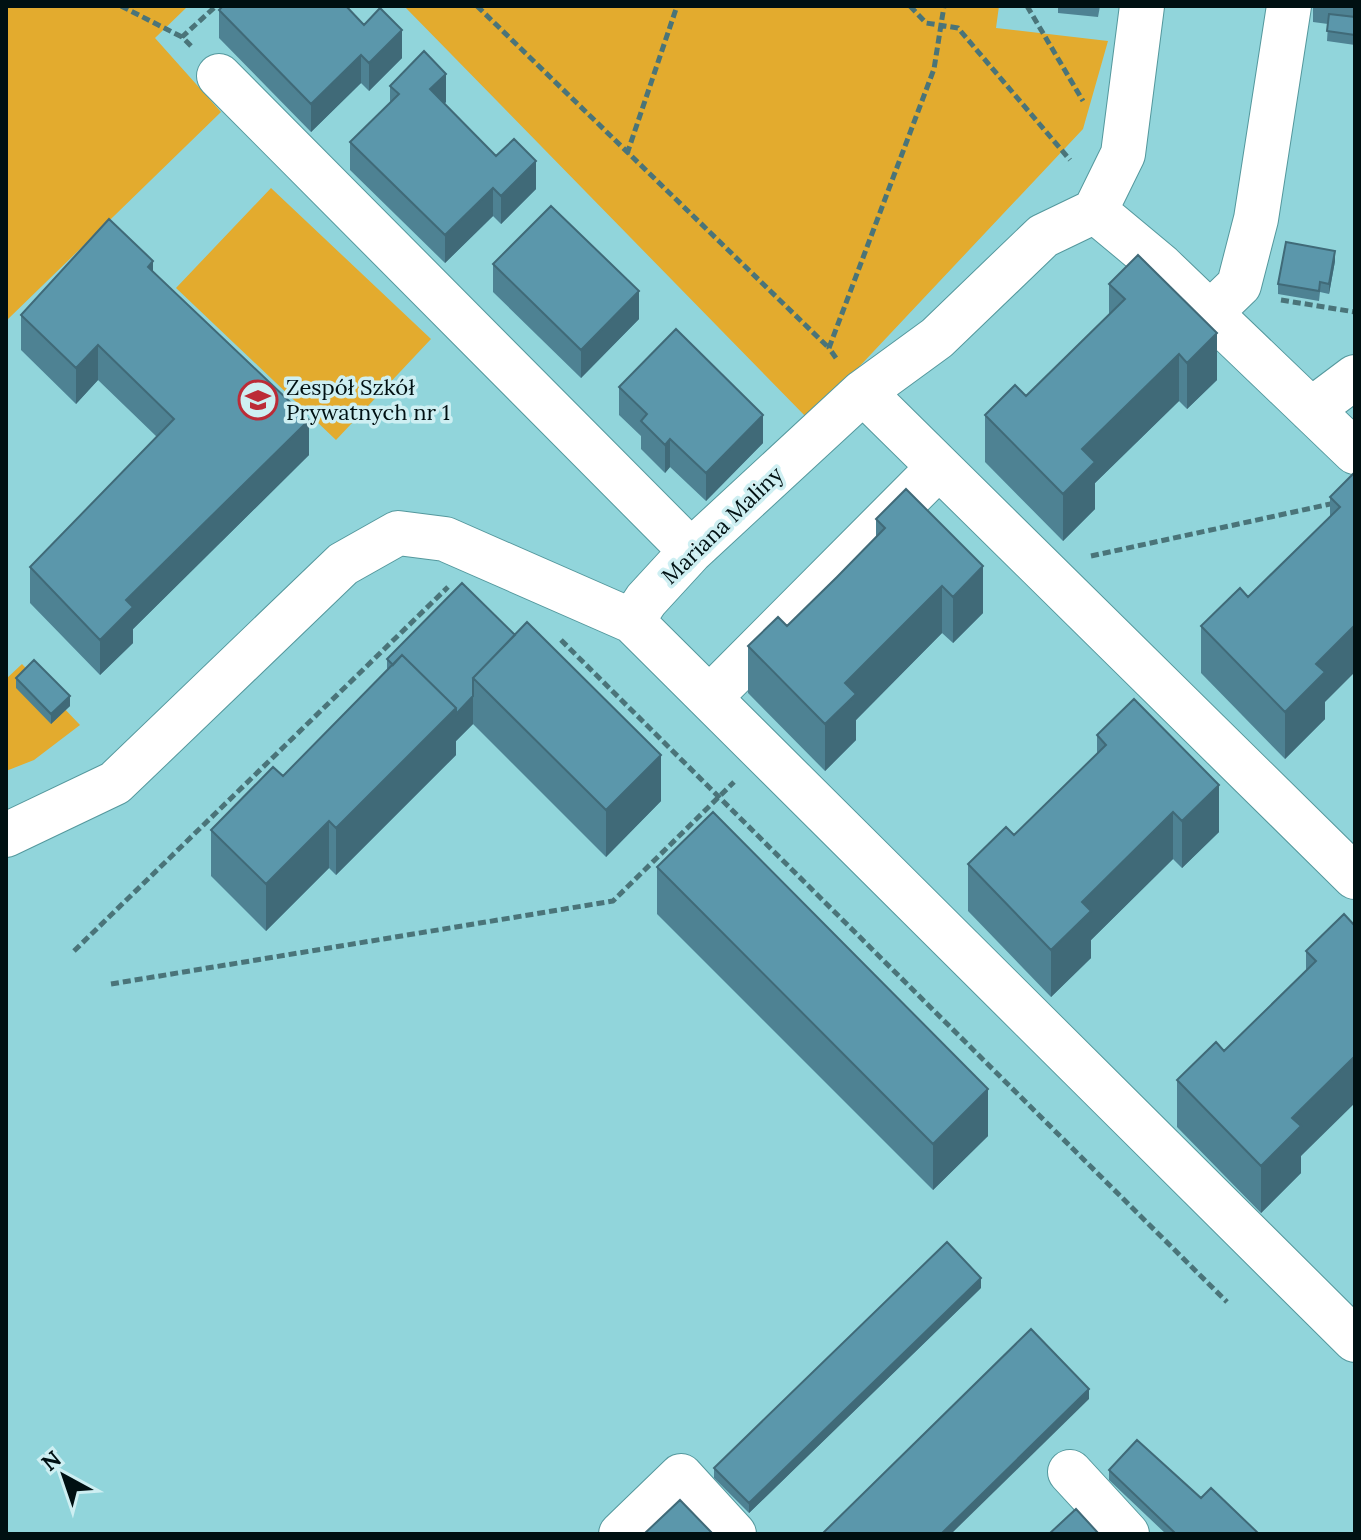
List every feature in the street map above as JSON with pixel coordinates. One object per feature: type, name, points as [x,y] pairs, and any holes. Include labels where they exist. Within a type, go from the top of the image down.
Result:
[{"type":"street","points":[[1142,6],[1123,154],[1095,211],[1161,266],[1224,299],[1311,410],[1355,452]]},
{"type":"street","points":[[1224,299],[1256,219],[1289,6]]},
{"type":"street","points":[[219,76],[691,551]]},
{"type":"street","name":"Mariana Maliny","points":[[632,621],[646,600],[691,551],[863,392],[937,338],[1043,236],[1066,222],[1095,211]]},
{"type":"street","points":[[1311,410],[1355,377]]},
{"type":"street","points":[[863,392],[1355,877]]},
{"type":"street","points":[[711,696],[939,467]]},
{"type":"street","points":[[6,835],[115,783],[343,564],[398,533],[445,539],[632,621],[711,696],[1355,1340]]},
{"type":"street","points":[[1070,1472],[1127,1534]]},
{"type":"street","points":[[621,1534],[681,1476],[734,1534]]},
{"type":"path","points":[[121,6],[182,37]]},
{"type":"path","points":[[477,6],[829,348],[863,392]]},
{"type":"path","points":[[627,154],[677,6]]},
{"type":"path","points":[[910,6],[926,23],[958,28],[1081,172],[1095,211]]},
{"type":"path","points":[[829,348],[934,69],[944,6]]},
{"type":"path","points":[[1027,6],[1084,103]]},
{"type":"path","points":[[1224,299],[1260,296],[1355,312]]},
{"type":"path","points":[[1053,579],[1072,560],[1343,501]]},
{"type":"path","points":[[74,951],[455,580]]},
{"type":"path","points":[[555,635],[1227,1302]]},
{"type":"path","points":[[111,984],[613,901],[766,751]]},
{"type":"shaded area","points":[[6,6],[188,6],[155,38],[221,112],[6,321]]},
{"type":"shaded area","points":[[404,6],[999,6],[996,28],[1108,41],[1083,129],[809,420]]},
{"type":"shaded area","points":[[271,188],[431,339],[336,440],[176,288]]},
{"type":"shaded area","points":[[22,664],[80,725],[34,760],[6,771],[6,679]]},
{"type":"building","points":[[223,6],[346,6],[364,25],[380,8],[402,30],[369,63],[361,55],[311,104],[219,10]]},
{"type":"building","points":[[1329,14],[1355,17],[1355,35],[1327,31]]},
{"type":"building","points":[[424,51],[446,74],[430,89],[496,156],[514,139],[536,161],[501,196],[493,188],[445,235],[350,142],[399,94],[390,86]]},
{"type":"building","points":[[551,206],[639,291],[581,350],[493,264]]},
{"type":"building","points":[[109,219],[153,261],[148,267],[309,420],[126,600],[133,607],[100,640],[30,567],[174,419],[98,345],[76,368],[21,315]]},
{"type":"building","points":[[1286,242],[1335,251],[1329,284],[1320,282],[1319,291],[1278,284]]},
{"type":"building","points":[[1138,255],[1217,333],[1187,363],[1179,354],[1082,449],[1095,462],[1063,494],[985,415],[1015,385],[1026,396],[1125,299],[1109,284]]},
{"type":"building","points":[[676,329],[763,415],[706,473],[670,439],[665,445],[641,421],[647,414],[619,387]]},
{"type":"building","points":[[1355,472],[1355,625],[1316,664],[1325,672],[1285,712],[1201,626],[1240,588],[1248,597],[1340,507],[1330,497]]},
{"type":"building","points":[[906,489],[983,566],[953,597],[942,586],[845,683],[856,694],[825,724],[748,646],[778,617],[787,626],[837,577],[885,528],[876,519]]},
{"type":"building","points":[[462,583],[515,635],[473,678],[473,696],[456,714],[456,708],[402,655],[393,665],[387,659]]},
{"type":"building","points":[[527,622],[661,755],[606,810],[473,678]]},
{"type":"building","points":[[402,655],[456,708],[336,828],[329,821],[266,884],[211,830],[273,767],[283,776]]},
{"type":"building","points":[[34,660],[70,696],[51,714],[16,678]]},
{"type":"building","points":[[1134,699],[1219,785],[1182,821],[1173,812],[1082,902],[1091,911],[1051,950],[968,864],[1006,827],[1014,835],[1106,745],[1097,735]]},
{"type":"building","points":[[713,812],[988,1089],[933,1144],[657,867]]},
{"type":"building","points":[[1344,914],[1355,926],[1355,1056],[1292,1118],[1301,1126],[1261,1166],[1177,1080],[1216,1042],[1224,1051],[1316,961],[1306,951]]},
{"type":"building","points":[[947,1242],[981,1278],[749,1503],[714,1468]]},
{"type":"building","points":[[1031,1329],[1089,1389],[941,1534],[822,1534]]},
{"type":"building","points":[[1137,1440],[1201,1498],[1211,1488],[1259,1534],[1176,1534],[1109,1470]]},
{"type":"building","points":[[680,1500],[713,1534],[644,1534]]},
{"type":"building","points":[[1076,1509],[1099,1534],[1049,1534]]},
{"type":"place","name":"Zespół Szkół Prywatnych nr 1","points":[[258,400]]}]
